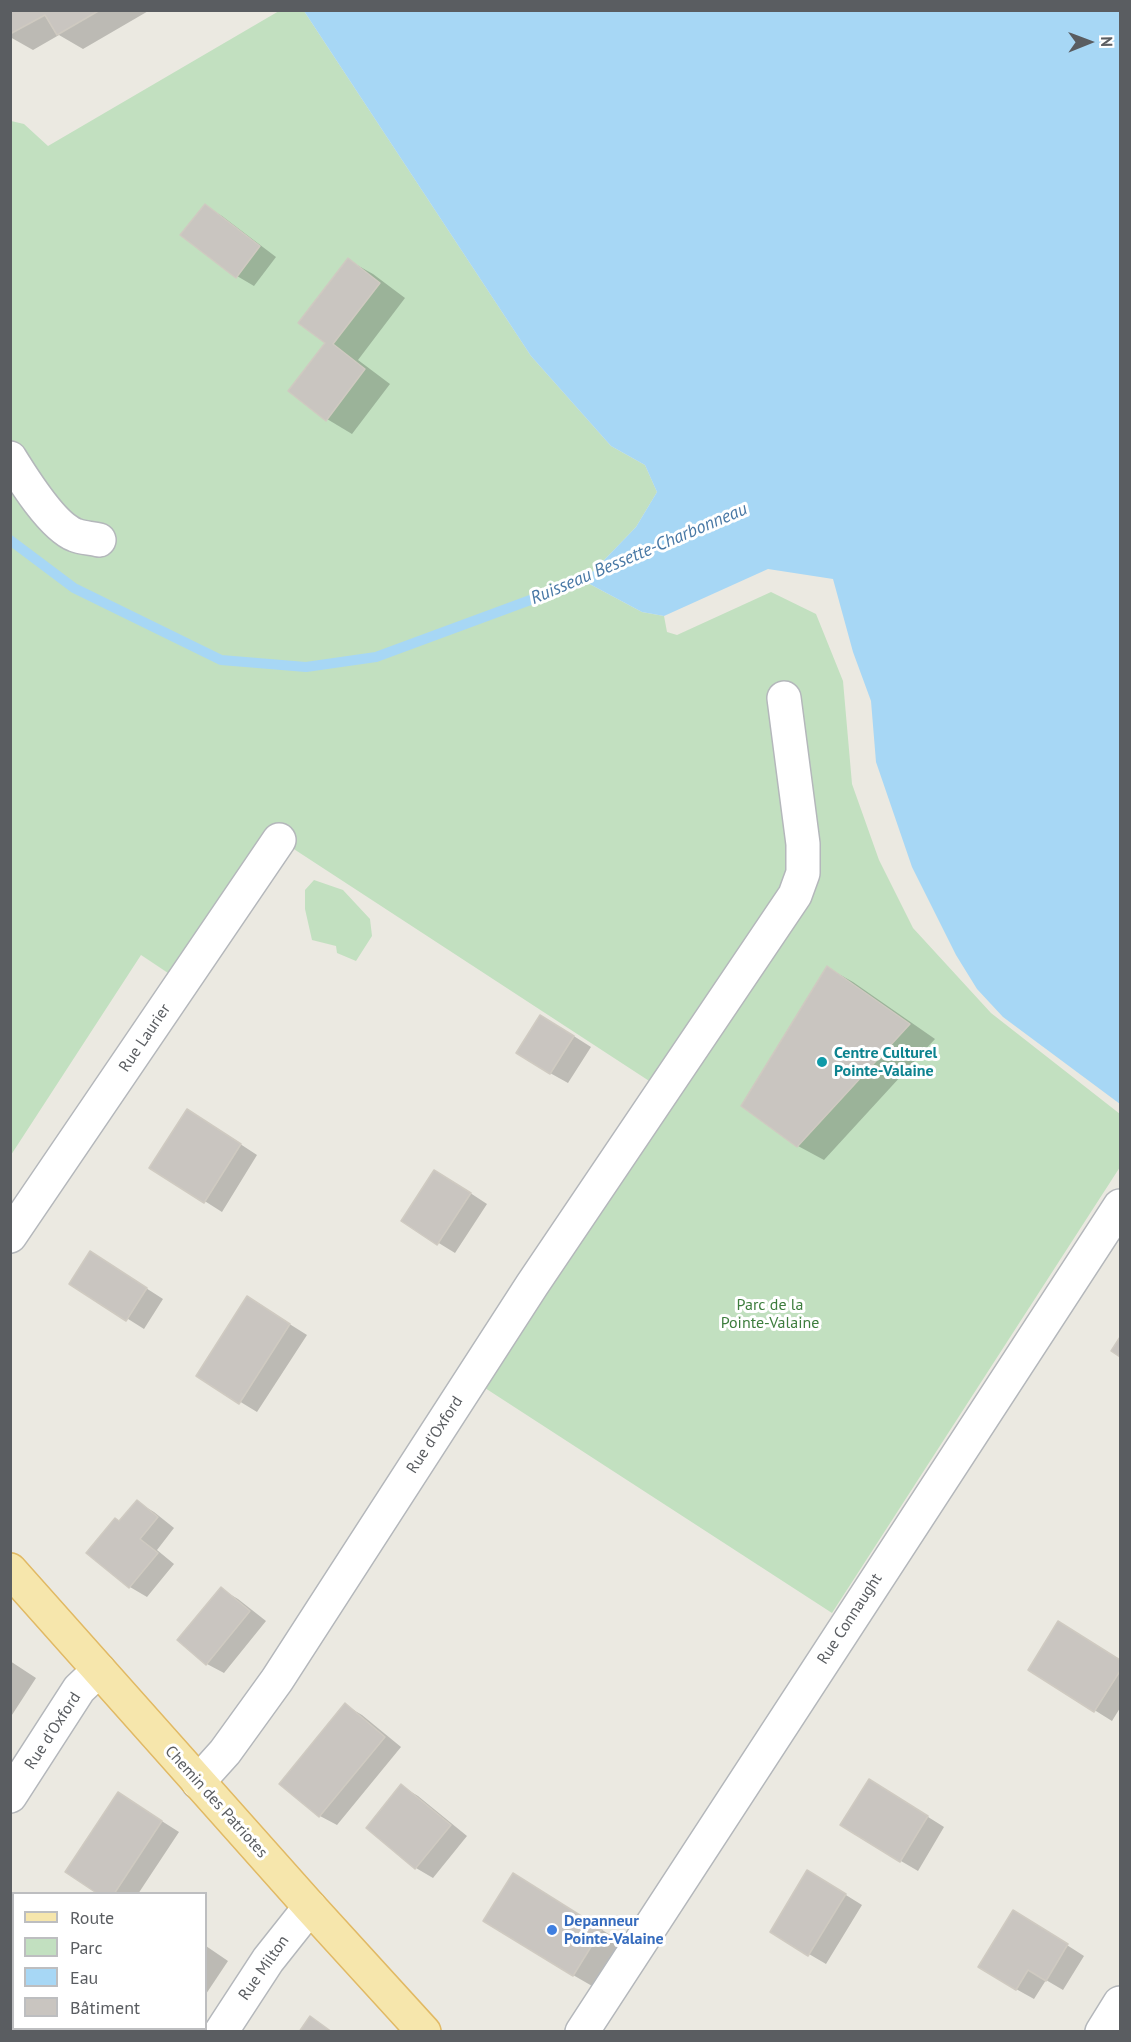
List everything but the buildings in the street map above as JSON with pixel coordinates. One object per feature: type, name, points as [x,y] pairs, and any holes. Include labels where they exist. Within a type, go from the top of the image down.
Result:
[{"type":"main road","name":"Chemin des Patriotes","points":[[10,1570],[310,1907],[424,2031]]},
{"type":"street","points":[[10,458],[30,490],[53,518],[74,535],[99,540]]},
{"type":"street","name":"Rue d'Oxford","points":[[198,1782],[225,1752],[277,1680],[532,1285],[795,895],[803,873],[803,844],[784,698]]},
{"type":"street","name":"Rue Laurier","points":[[10,1236],[279,840]]},
{"type":"street","name":"Rue Connaught","points":[[582,2031],[1120,1206]]},
{"type":"street","name":"Rue d'Oxford","points":[[10,1796],[79,1689],[99,1670]]},
{"type":"street","name":"Rue Milton","points":[[222,2031],[268,1960],[310,1907]]},
{"type":"street","points":[[1102,2031],[1120,2003]]},
{"type":"green space","name":"Parc de la Pointe-Valaine","points":[[279,11],[304,11],[531,356],[611,446],[645,465],[657,492],[636,527],[584,581],[642,612],[664,616],[667,632],[677,635],[771,592],[816,614],[843,681],[852,784],[879,860],[913,928],[991,1013],[1120,1114],[1120,1167],[832,1613],[468,1377],[663,1090],[280,840],[183,983],[141,955],[11,1155],[11,121],[24,124],[48,146]]},
{"type":"green space","points":[[314,880],[343,890],[370,919],[372,936],[356,961],[337,953],[336,946],[312,940],[305,909],[305,890]]},
{"type":"water","points":[[304,11],[1120,11],[1120,1104],[1003,1017],[977,989],[956,955],[912,867],[876,762],[871,701],[853,652],[833,579],[768,569],[664,616],[642,612],[584,581],[636,527],[657,492],[645,465],[611,446],[531,356]]},
{"type":"waterway","name":"Ruisseau Bessette-Charbonneau","points":[[10,540],[74,588],[221,660],[306,667],[376,657],[598,575]]},
{"type":"place","name":"Centre Culturel Pointe-Valaine","points":[[822,1062]]},
{"type":"place","name":"Depanneur Pointe-Valaine","points":[[552,1930]]}]
